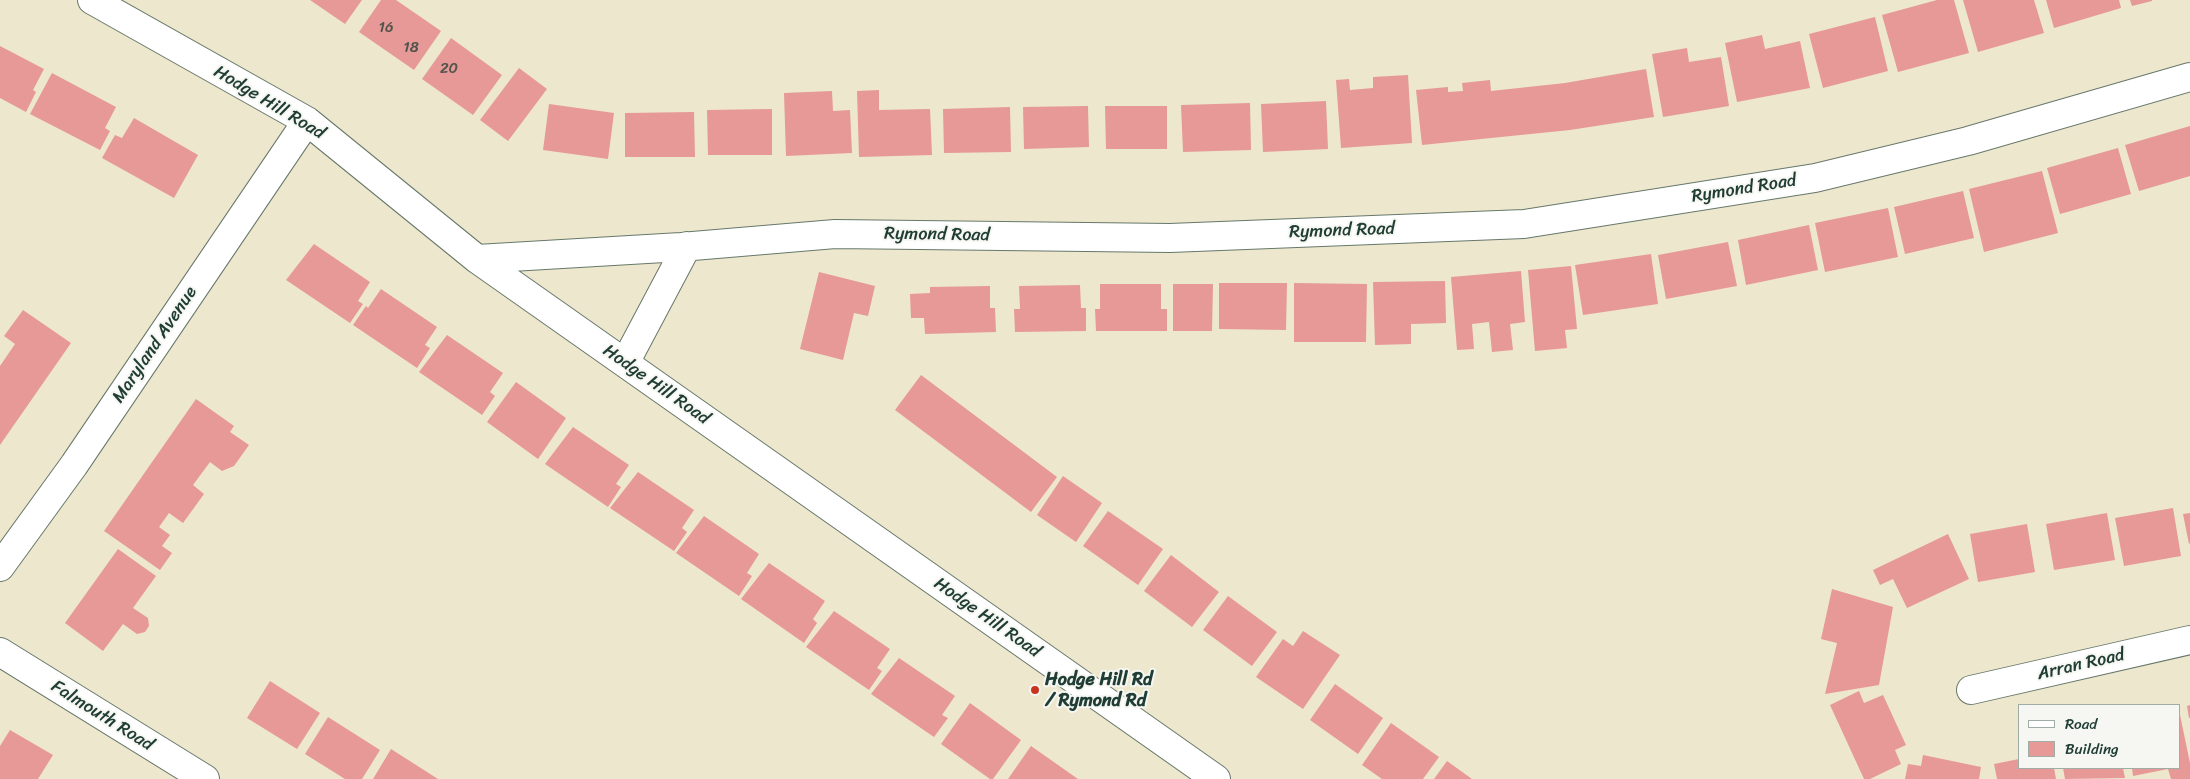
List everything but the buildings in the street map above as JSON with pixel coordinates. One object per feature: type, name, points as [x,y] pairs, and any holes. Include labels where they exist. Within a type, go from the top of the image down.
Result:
[{"type":"street","name":"Hodge Hill Road","points":[[92,0],[307,122],[477,259],[1216,779]]},
{"type":"street","name":"Rymond Road","points":[[477,259],[688,246],[835,234],[1170,238],[1524,224],[1815,178],[1968,140],[2190,77]]},
{"type":"street","name":"Maryland Avenue","points":[[0,567],[74,465],[307,122]]},
{"type":"street","points":[[625,363],[688,246]]},
{"type":"street","name":"Arran Road","points":[[1971,690],[2190,640]]},
{"type":"street","name":"Falmouth Road","points":[[0,652],[205,779]]},
{"type":"place","name":"Hodge Hill Rd / Rymond Rd","points":[[1035,690]]}]
